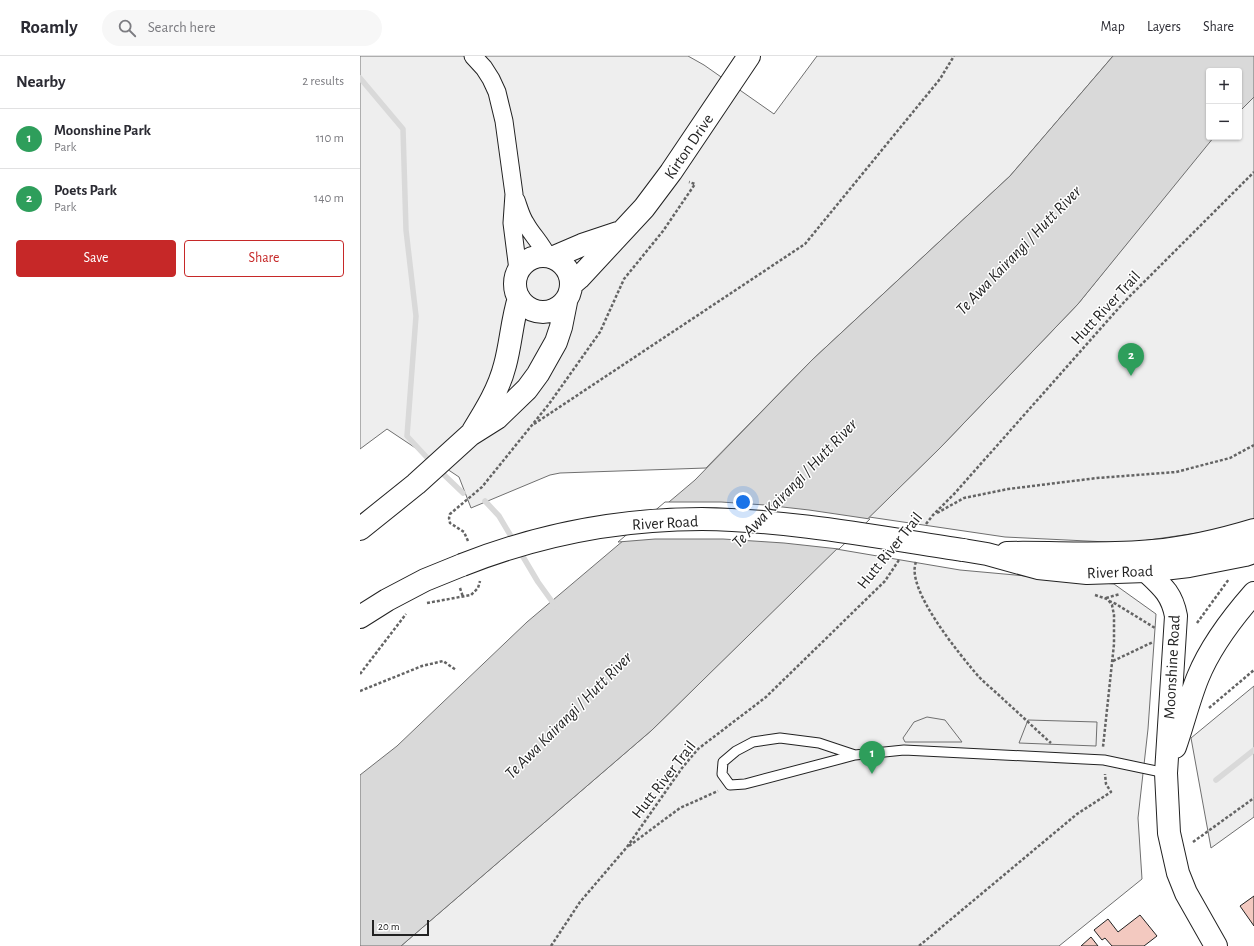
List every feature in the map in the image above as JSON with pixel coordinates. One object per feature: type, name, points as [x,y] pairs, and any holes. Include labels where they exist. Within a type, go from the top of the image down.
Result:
[{"type":"main road","name":"Kirton Drive","points":[[569,293],[579,278],[644,208],[671,172],[750,56]]},
{"type":"main road","name":"Kirton Drive","points":[[551,257],[621,232]]},
{"type":"main road","points":[[360,529],[416,484],[463,442],[497,418],[527,389],[538,374],[556,342],[561,327],[569,293],[570,276],[562,263],[551,257],[539,256],[531,259],[518,270],[515,280],[515,289],[518,298],[528,308],[541,312],[550,312],[559,308],[569,293]]},
{"type":"main road","points":[[463,442],[496,391],[505,366],[511,340],[514,311],[518,298]]},
{"type":"main road","name":"River Road","points":[[360,617],[387,600],[425,580],[496,551],[566,533],[633,522],[702,519],[782,524],[963,550],[987,554],[1038,568],[1087,573],[1146,571],[1189,566],[1254,552]]},
{"type":"main road","name":"River Road","points":[[987,554],[1040,552],[1071,554],[1153,551],[1186,547],[1220,540],[1254,530]]},
{"type":"main road","name":"Moonshine Road","points":[[1146,571],[1171,597],[1176,616],[1166,773],[1169,833],[1178,874],[1196,913],[1216,946]]},
{"type":"main road","name":"Moonshine Road","points":[[1166,773],[1198,677],[1214,646],[1233,618],[1254,593]]},
{"type":"street","points":[[473,56],[484,68],[498,92],[504,122],[514,194],[524,222],[551,257]]},
{"type":"street","points":[[514,194],[512,223],[518,270]]},
{"type":"lane","points":[[855,755],[819,743],[780,738],[753,742],[736,751],[723,762],[722,774],[730,785],[745,784],[855,755],[904,750],[1104,760],[1166,773]]},
{"type":"path","points":[[531,426],[805,244],[940,79],[954,56]]},
{"type":"path","points":[[469,543],[464,532],[450,523],[449,516],[482,487],[549,404],[600,332],[624,279],[662,231],[695,184],[671,172]]},
{"type":"path","name":"Hutt River Trail","points":[[924,527],[933,515],[955,493],[1125,301],[1254,172]]},
{"type":"path","points":[[928,530],[933,515],[964,498],[1008,489],[1097,478],[1176,472],[1230,458],[1254,445]]},
{"type":"path","name":"Hutt River Trail","points":[[551,946],[580,902],[627,847],[682,768],[698,749],[766,697],[884,580],[902,557]]},
{"type":"path","points":[[916,559],[914,567],[915,578],[927,607],[950,641],[980,677],[1055,747]]},
{"type":"path","points":[[421,604],[471,595],[478,588],[479,578]]},
{"type":"path","points":[[1091,594],[1107,598],[1109,601],[1161,632]]},
{"type":"path","points":[[1100,744],[1103,742],[1114,644],[1114,615],[1112,605],[1109,601]]},
{"type":"path","points":[[360,674],[407,614]]},
{"type":"path","points":[[360,691],[422,666],[443,662],[456,670]]},
{"type":"path","points":[[627,847],[680,808],[730,785]]},
{"type":"path","points":[[919,946],[1077,814],[1111,792]]},
{"type":"path","points":[[1174,856],[1254,798]]},
{"type":"shaded area","points":[[360,56],[688,56],[704,65],[774,114],[817,56],[1113,56],[1010,176],[812,360],[706,468],[560,473],[550,475],[471,508],[459,477],[387,429],[360,449]]},
{"type":"shaded area","points":[[1254,97],[1254,519],[1225,529],[1128,543],[1005,537],[869,517],[940,448],[1078,304],[1210,140],[1242,140],[1242,109]]},
{"type":"shaded area","points":[[836,549],[960,570],[1114,584],[1156,614],[1148,729],[1138,818],[1142,879],[1059,946],[401,946],[652,730]]},
{"type":"shaded area","points":[[1254,686],[1254,817],[1211,848],[1191,738]]},
{"type":"shaded area","points":[[927,717],[945,720],[962,742],[905,742],[903,738],[914,722]]},
{"type":"shaded area","points":[[1028,720],[1097,722],[1096,746],[1019,743]]},
{"type":"water","name":"Te Awa Kairangi / Hutt River","points":[[1113,56],[1254,56],[1254,97],[1242,109],[1242,68],[1206,68],[1206,140],[1212,140],[1078,304],[940,448],[652,730],[401,946],[360,946],[360,775],[397,746],[527,622],[695,480],[812,360],[1010,176]]},
{"type":"pier","points":[[665,502],[721,502],[765,505],[870,519],[839,549],[784,543],[723,539],[655,539],[618,542]]},
{"type":"building","points":[[1254,896],[1254,926],[1240,906]]},
{"type":"building","points":[[1140,915],[1157,936],[1144,946],[1112,946],[1105,938],[1102,940],[1094,930],[1108,919],[1118,932]]},
{"type":"building","points":[[1091,937],[1098,946],[1081,946]]},
{"type":"waterway","points":[[360,78],[403,129],[406,230],[416,316],[407,436],[433,464]]},
{"type":"waterway","points":[[439,470],[463,493]]},
{"type":"waterway","points":[[485,501],[499,516],[515,543]]},
{"type":"waterway","points":[[519,550],[538,582],[556,607]]},
{"type":"waterway","points":[[1216,780],[1254,750]]},
{"type":"place","name":"Poets Park","points":[[1131,376]]},
{"type":"place","name":"Moonshine Park","points":[[872,774]]}]
